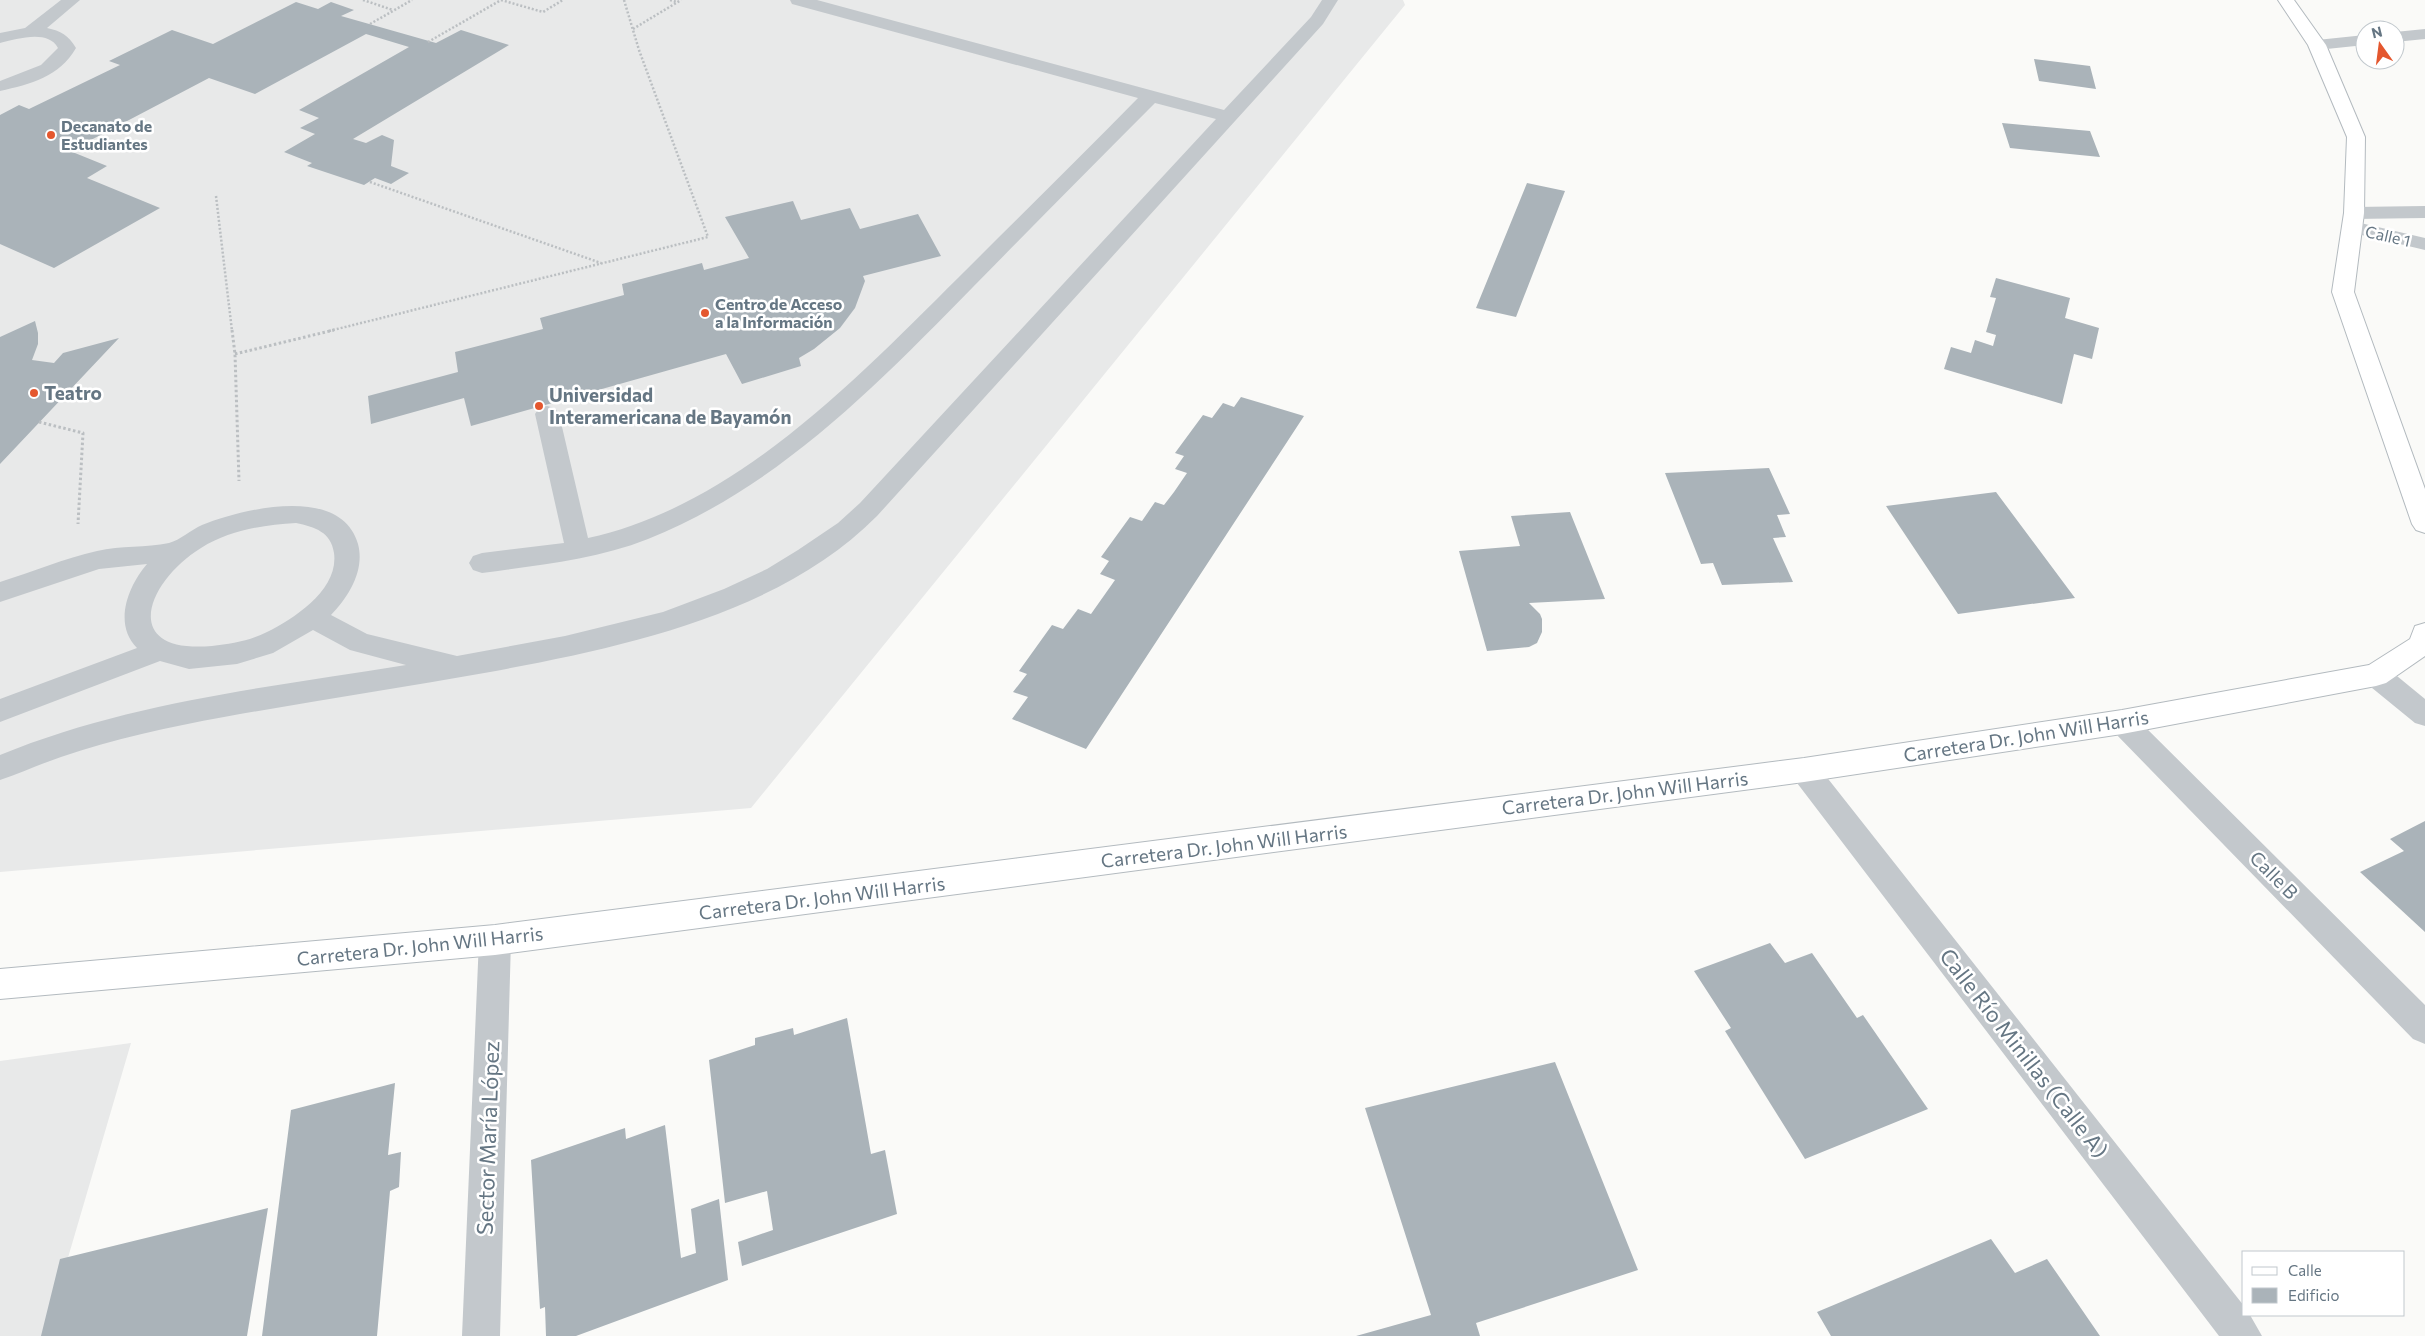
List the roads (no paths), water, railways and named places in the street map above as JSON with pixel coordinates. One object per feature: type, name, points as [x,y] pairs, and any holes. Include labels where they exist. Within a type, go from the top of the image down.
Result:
[{"type":"street","points":[[29,33],[72,0]]},
{"type":"street","points":[[798,0],[1228,117]]},
{"type":"street","points":[[0,768],[77,739],[170,716],[547,651],[626,633],[688,613],[765,582],[808,556],[849,527],[907,467],[1317,20],[1330,0]]},
{"type":"street","points":[[2286,0],[2317,45],[2356,137],[2353,220],[2343,292],[2425,524]]},
{"type":"street","points":[[0,38],[29,33],[58,36],[65,41],[67,48],[63,57],[39,73],[0,86]]},
{"type":"street","points":[[2405,36],[2425,34]]},
{"type":"street","points":[[2317,45],[2355,41]]},
{"type":"street","points":[[482,563],[578,550],[638,534],[690,511],[736,484],[789,445],[903,346],[1150,97]]},
{"type":"street","points":[[2353,220],[2425,212]]},
{"type":"street","name":"Calle 1","points":[[2353,220],[2425,244]]},
{"type":"street","points":[[547,414],[578,550]]},
{"type":"street","points":[[296,514],[324,520],[342,534],[349,554],[344,579],[326,604],[298,627],[263,646],[223,657],[188,658],[158,651],[140,635],[136,612],[144,587],[164,563],[180,551],[193,540],[227,524],[263,515],[296,514]]},
{"type":"street","points":[[0,592],[98,560],[180,551]]},
{"type":"street","points":[[311,616],[360,642],[458,667]]},
{"type":"street","name":"Carretera Dr. John Will Harris","points":[[0,984],[495,940],[1804,770],[2122,722],[2376,675],[2421,645],[2425,633]]},
{"type":"street","points":[[0,711],[158,651]]},
{"type":"street","points":[[2376,675],[2425,715]]},
{"type":"street","name":"Calle B","points":[[2122,722],[2425,1028]]},
{"type":"street","name":"Calle Río Minillas (Calle A)","points":[[1804,770],[2243,1336]]},
{"type":"street","name":"Sector María López","points":[[480,1336],[495,940]]},
{"type":"place","name":"Decanato de Estudiantes","points":[[51,135]]},
{"type":"place","name":"Centro de Acceso a la Información","points":[[705,313]]},
{"type":"place","name":"Teatro","points":[[34,393]]},
{"type":"place","name":"Universidad Interamericana de Bayamón","points":[[539,406]]}]
